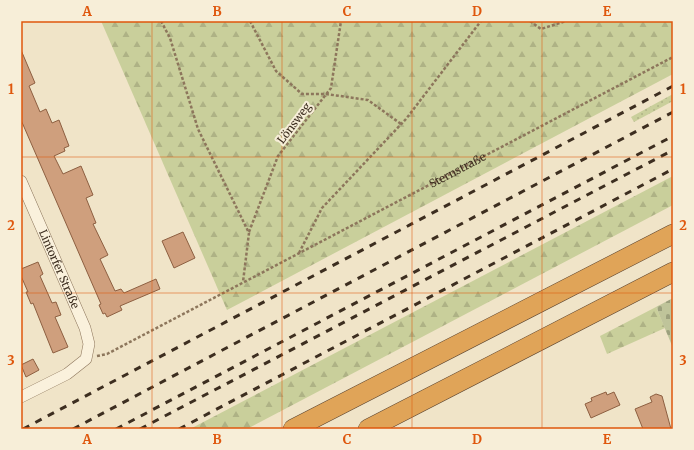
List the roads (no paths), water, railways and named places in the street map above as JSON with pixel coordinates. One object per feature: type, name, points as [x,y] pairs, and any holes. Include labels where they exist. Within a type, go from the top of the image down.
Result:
[{"type":"highway","points":[[293,429],[673,234]]},
{"type":"highway","points":[[368,429],[673,272]]},
{"type":"street","name":"Lintorfer Straße","points":[[21,181],[85,328],[89,344],[86,359],[67,374],[21,397]]},
{"type":"railway","points":[[23,429],[673,86]]},
{"type":"railway","points":[[73,429],[673,112]]},
{"type":"railway","points":[[116,429],[673,136]]},
{"type":"railway","points":[[140,429],[673,150]]},
{"type":"railway","points":[[179,429],[673,169]]}]
